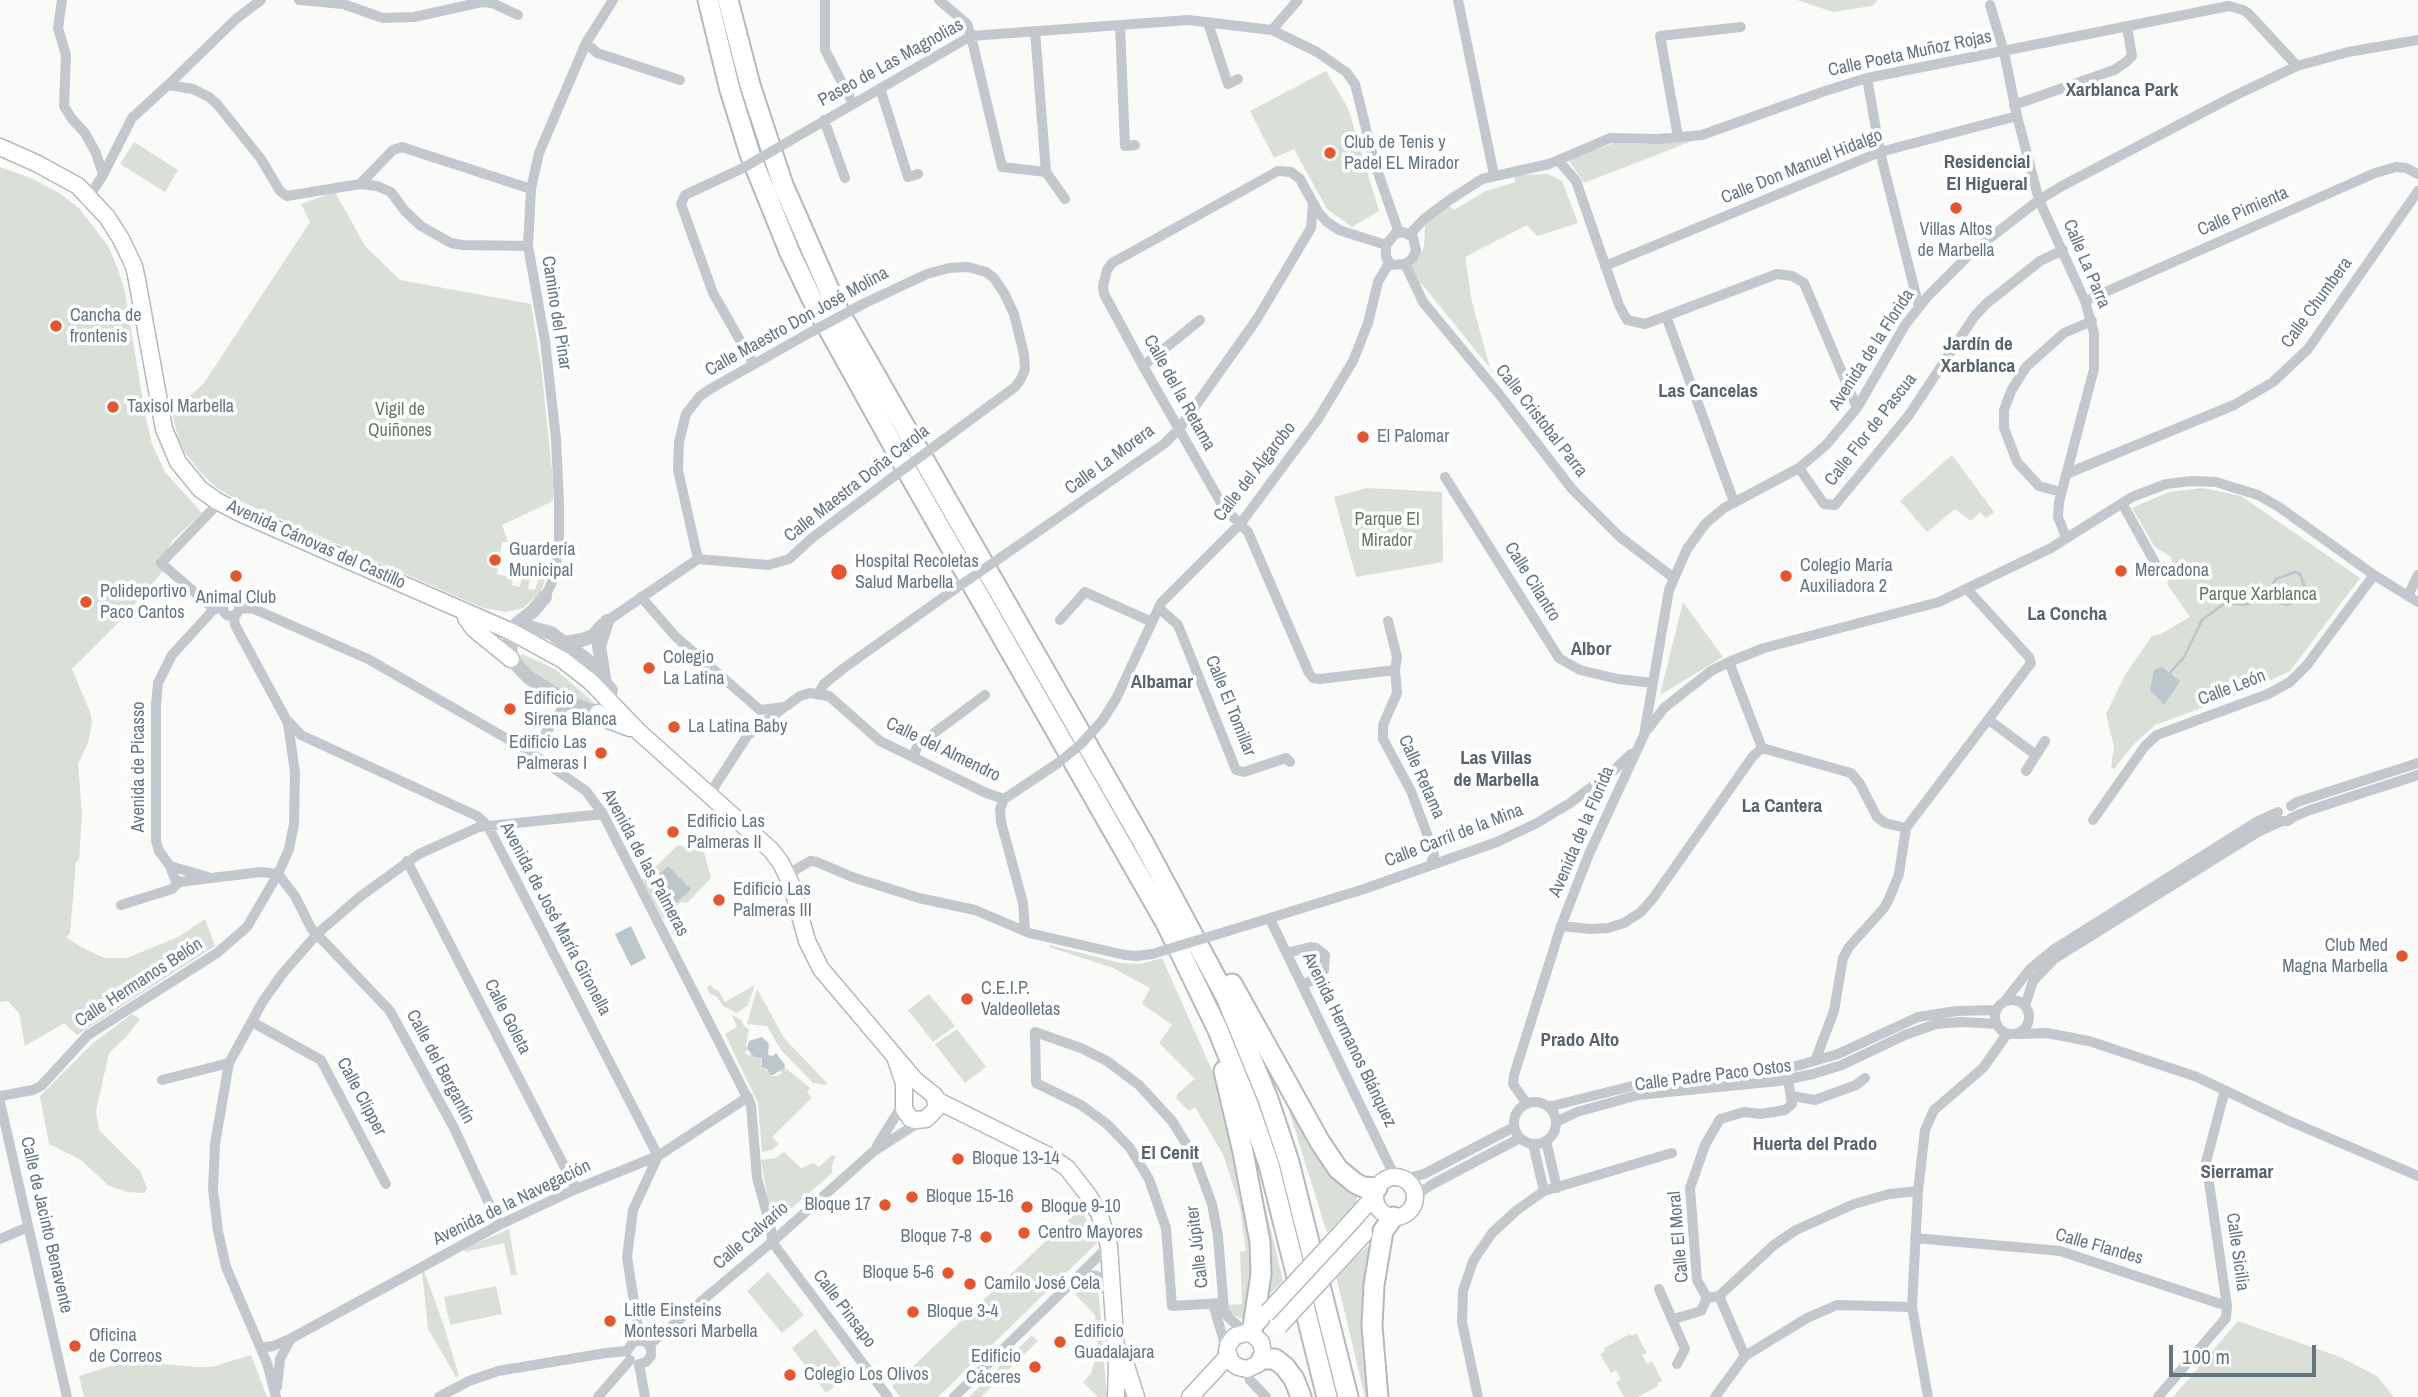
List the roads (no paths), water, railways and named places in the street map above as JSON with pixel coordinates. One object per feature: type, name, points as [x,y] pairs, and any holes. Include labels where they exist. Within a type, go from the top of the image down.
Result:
[{"type":"highway","points":[[708,0],[730,90],[750,154],[779,229],[812,299],[915,486],[1166,923],[1217,1028],[1269,1165],[1327,1397]]},
{"type":"highway","points":[[728,0],[750,85],[779,174],[804,237],[838,310],[1177,904],[1226,997],[1272,1112],[1306,1223],[1348,1397]]},
{"type":"highway","points":[[1177,904],[1199,923],[1320,1142],[1338,1169],[1355,1183],[1376,1191]]},
{"type":"highway","points":[[1217,1028],[1260,1242],[1261,1274],[1250,1330]]},
{"type":"highway","points":[[1378,1397],[1372,1326],[1374,1285],[1383,1231],[1391,1217]]},
{"type":"highway","points":[[1244,1358],[1275,1359],[1294,1379],[1301,1397]]},
{"type":"main road","name":"Avenida Cánovas del Castillo","points":[[0,147],[65,178],[121,239],[134,266],[164,429],[178,461],[200,489],[242,514],[513,631],[563,660],[606,698],[635,730],[771,850],[792,886],[807,941],[821,969],[915,1080],[931,1094],[1038,1149],[1067,1168],[1099,1213],[1109,1246],[1113,1316]]},
{"type":"main road","name":"Avenida Cánovas del Castillo","points":[[0,156],[88,200],[113,240],[125,267],[155,423],[165,456],[180,483],[212,510],[466,618],[513,631]]},
{"type":"main road","points":[[466,618],[474,629],[511,659]]},
{"type":"main road","name":"Avenida Cánovas del Castillo","points":[[895,1057],[904,1083],[904,1101]]},
{"type":"main road","points":[[910,1090],[931,1094],[936,1109],[923,1120],[911,1118],[907,1114],[904,1101],[910,1090]]},
{"type":"main road","name":"Avenida Cánovas del Castillo","points":[[923,1120],[956,1118],[982,1122]]},
{"type":"main road","points":[[1205,1397],[1279,1326],[1364,1234],[1391,1217],[1406,1214],[1411,1209],[1415,1196],[1413,1189],[1399,1178],[1385,1179],[1352,1221],[1268,1312],[1250,1330],[1231,1340],[1244,1358]]},
{"type":"main road","points":[[1376,1191],[1377,1207],[1391,1217]]},
{"type":"main road","points":[[1113,1316],[1117,1366],[1116,1397]]},
{"type":"main road","points":[[1113,1316],[1136,1397]]},
{"type":"main road","points":[[1190,1397],[1244,1358],[1257,1337],[1250,1330]]},
{"type":"main road","points":[[1117,1366],[1129,1397]]},
{"type":"street","points":[[62,0],[58,28],[66,55],[64,106],[90,143],[103,175]]},
{"type":"street","points":[[88,200],[132,118],[226,28],[261,0]]},
{"type":"street","points":[[299,0],[343,4],[383,19],[414,17],[482,2],[492,3],[518,15]]},
{"type":"street","name":"Camino del Pinar","points":[[545,597],[552,582],[557,553],[559,502],[556,439],[545,341],[528,246],[531,189],[539,153],[586,43],[613,0]]},
{"type":"street","points":[[825,0],[825,50],[853,104]]},
{"type":"street","points":[[939,0],[967,24],[1002,167],[1046,172]]},
{"type":"street","points":[[1272,30],[1298,0]]},
{"type":"street","points":[[1458,0],[1494,175]]},
{"type":"street","name":"Calle La Parra","points":[[1990,5],[2004,52],[2015,111],[2039,200],[2085,301],[2095,341],[2094,369],[2061,492],[2058,517],[2066,537]]},
{"type":"street","name":"Calle Poeta Muñoz Rojas","points":[[1404,233],[1482,179],[1549,164],[1611,138],[1702,135],[1867,78],[2229,6],[2248,13],[2297,66]]},
{"type":"street","name":"Paseo de Las Magnolias","points":[[753,363],[713,293],[681,204],[685,195],[743,168],[971,36],[1188,20],[1272,30],[1317,52],[1346,72],[1355,84],[1374,161],[1404,233]]},
{"type":"street","points":[[1208,23],[1228,84],[1238,79]]},
{"type":"street","points":[[1120,25],[1125,146],[1135,145]]},
{"type":"street","points":[[1678,137],[1660,36],[1741,27]]},
{"type":"street","name":"Calle Don Manuel Hidalgo","points":[[1605,266],[1880,152],[2015,111],[2114,70],[2132,56],[2127,27]]},
{"type":"street","points":[[1035,31],[1046,172],[1065,199]]},
{"type":"street","name":"Avenida de la Florida","points":[[1527,1104],[1513,1084],[1561,926],[1589,853],[1644,735],[1666,605],[1674,578],[1688,549],[1706,523],[1734,502],[1798,468],[1826,445],[1857,408],[1895,341],[1936,287],[1973,251],[2039,200],[2234,96],[2297,66],[2360,49],[2418,40]]},
{"type":"street","points":[[586,43],[597,53],[680,80]]},
{"type":"street","points":[[1867,78],[1880,152],[1919,307]]},
{"type":"street","points":[[168,85],[192,89],[217,104],[261,159],[280,191],[287,196],[360,184],[386,188],[421,226],[451,243],[528,246]]},
{"type":"street","points":[[880,88],[908,177],[918,174]]},
{"type":"street","points":[[824,120],[845,178]]},
{"type":"street","points":[[360,184],[393,149],[402,147],[531,189]]},
{"type":"street","points":[[1558,160],[1576,181],[1619,305],[1627,320],[1645,324],[1777,274],[1792,276],[1804,283],[1857,408]]},
{"type":"street","name":"Calle Pimienta","points":[[2085,301],[2375,173],[2396,167],[2418,174]]},
{"type":"street","name":"Calle del la Retama","points":[[1313,204],[1300,179],[1291,172],[1278,171],[1112,263],[1104,278],[1104,294],[1224,508],[1248,531],[1309,673],[1313,678],[1320,679],[1395,670]]},
{"type":"street","name":"Calle Chumbera","points":[[2066,474],[2234,405],[2279,377],[2308,349],[2418,191]]},
{"type":"street","points":[[1313,204],[1327,222],[1339,230]]},
{"type":"street","name":"Calle La Morera","points":[[819,693],[824,684],[845,668],[1164,444],[1178,429],[1257,319],[1311,228],[1313,204]]},
{"type":"street","points":[[1311,228],[1339,230],[1386,245]]},
{"type":"street","points":[[1404,233],[1415,242],[1416,251],[1412,259],[1405,264],[1395,266],[1389,263],[1385,254],[1386,245],[1391,237],[1404,233]]},
{"type":"street","name":"Calle Flor de Pascua","points":[[1798,468],[1824,505],[1835,505],[1909,415],[1973,317],[2040,261],[2063,250]]},
{"type":"street","name":"Calle del Algarobo","points":[[1004,799],[1059,763],[1080,745],[1101,721],[1116,699],[1159,608],[1171,592],[1241,523],[1318,419],[1353,361],[1368,323],[1378,282],[1389,263]]},
{"type":"street","name":"Calle Cristobal Parra","points":[[1405,264],[1423,302],[1499,394],[1572,489],[1620,537],[1674,578]]},
{"type":"street","name":"Calle Maestro Don José Molina","points":[[698,559],[678,470],[678,442],[683,421],[700,397],[753,363],[865,303],[927,274],[949,268],[979,269],[994,278],[1014,314]]},
{"type":"street","name":"Calle Maestra Doña Carola","points":[[698,559],[768,565],[789,559],[812,538],[1015,387],[1025,369],[1014,314]]},
{"type":"street","points":[[1666,316],[1734,502]]},
{"type":"street","points":[[1143,366],[1200,320]]},
{"type":"street","points":[[2061,492],[2039,486],[2017,462],[2004,428],[2004,410],[2011,391],[2026,367],[2064,333],[2092,321]]},
{"type":"street","name":"Calle Cilantro","points":[[1445,477],[1559,658],[1580,670],[1618,679],[1653,683]]},
{"type":"street","points":[[1644,735],[1664,708],[1697,681],[1729,662],[1764,648],[1939,603],[2051,548],[2143,491],[2166,484],[2192,481],[2231,485],[2258,495],[2413,599],[2418,575]]},
{"type":"street","points":[[2122,503],[2159,570]]},
{"type":"street","name":"Avenida de las Palmeras","points":[[212,510],[161,563],[227,615],[254,609],[368,659],[532,753],[586,791],[603,814],[748,1097],[752,1112],[757,1178],[772,1242]]},
{"type":"street","points":[[566,643],[593,636],[607,621],[698,559]]},
{"type":"street","name":"Calle León","points":[[2093,820],[2145,746],[2157,735],[2268,694],[2290,682],[2374,575]]},
{"type":"street","points":[[1815,1061],[1833,1011],[1843,958],[1889,899],[1899,874],[1906,828],[2030,666],[2031,660],[1967,589]]},
{"type":"street","points":[[1060,620],[1085,592],[1152,622]]},
{"type":"street","points":[[511,659],[513,631],[545,597]]},
{"type":"street","points":[[545,597],[543,619],[551,633]]},
{"type":"street","points":[[641,597],[676,637],[760,710],[759,724]]},
{"type":"street","name":"Avenida de Picasso","points":[[179,882],[159,851],[155,830],[158,683],[172,655],[218,608]]},
{"type":"street","name":"Calle El Tomillar","points":[[1159,608],[1178,625],[1236,770],[1244,772],[1286,758],[1290,762]]},
{"type":"street","points":[[236,612],[235,625],[287,721]]},
{"type":"street","points":[[606,698],[599,646],[607,621]]},
{"type":"street","name":"Calle Retama","points":[[1388,621],[1397,657],[1396,693],[1383,724],[1383,739],[1410,791],[1433,850],[1430,865]]},
{"type":"street","name":"Avenida Cánovas del Castillo","points":[[511,659],[528,677],[567,702],[606,698],[587,660],[566,643],[551,633],[513,631]]},
{"type":"street","points":[[1729,662],[1762,748]]},
{"type":"street","points":[[711,796],[738,747],[759,724],[800,696],[819,693]]},
{"type":"street","name":"Calle del Almendro","points":[[819,693],[837,702],[880,741],[986,793],[1004,799]]},
{"type":"street","points":[[913,757],[918,746],[985,695]]},
{"type":"street","points":[[532,753],[567,702]]},
{"type":"street","points":[[760,710],[785,706]]},
{"type":"street","points":[[1989,720],[2036,755]]},
{"type":"street","name":"Avenida de José María Gironella","points":[[287,721],[301,735],[477,816],[488,825],[658,1156]]},
{"type":"street","name":"Calle Hermanos Belón","points":[[0,1096],[41,1086],[88,1035],[218,953],[247,927],[278,874],[292,838],[295,773],[287,721]]},
{"type":"street","name":"Calle Carril de la Mina","points":[[1025,930],[1112,953],[1136,956],[1152,954],[1270,919],[1497,842],[1554,813],[1589,790],[1629,757],[1644,735]]},
{"type":"street","points":[[2026,771],[2045,741]]},
{"type":"street","points":[[1762,748],[1851,773],[1856,777],[1877,817],[1885,823],[1906,828]]},
{"type":"street","points":[[1561,926],[1608,928],[1624,923],[1641,912],[1753,756],[1762,748]]},
{"type":"street","points":[[2292,811],[2297,802],[2418,763]]},
{"type":"street","points":[[1928,1397],[1912,1307],[1918,1191],[1925,1130],[1934,1110],[1983,1068],[2012,1034],[2027,1027],[2033,981],[2066,951],[2258,832],[2280,816],[2282,806],[2292,811],[2418,775]]},
{"type":"street","points":[[787,875],[810,861],[823,863],[852,877],[919,898],[975,910],[1025,930],[1023,902],[1002,822],[1000,808],[1004,799]]},
{"type":"street","points":[[277,1397],[261,1348],[230,1277],[214,1207],[215,1144],[229,1063],[272,988],[318,933],[407,861],[488,825],[603,814]]},
{"type":"street","points":[[2280,816],[2258,821],[2053,950],[2030,969],[2000,1006],[1997,1024],[2012,1034],[2047,1033],[2089,1041],[2197,1077],[2418,1176]]},
{"type":"street","name":"Calle Goleta","points":[[407,861],[576,1189]]},
{"type":"street","points":[[170,866],[209,877]]},
{"type":"street","points":[[121,905],[172,889],[179,882],[261,872],[278,874]]},
{"type":"street","name":"Calle del Bergantín","points":[[278,874],[295,896],[312,928],[390,1011],[454,1128],[499,1225]]},
{"type":"street","name":"Avenida Hermanos Blánquez","points":[[1270,919],[1399,1178]]},
{"type":"street","points":[[1287,953],[1310,947],[1325,955],[1324,970],[1303,985]]},
{"type":"street","points":[[2000,1006],[2015,1000],[2047,1033]]},
{"type":"street","name":"Calle Padre Paco Ostos","points":[[1548,1107],[1652,1081],[1779,1069],[1815,1061],[1838,1054],[1929,1014],[2000,1006]]},
{"type":"street","name":"Calle Clipper","points":[[252,1022],[321,1060],[386,1184]]},
{"type":"street","name":"Calle Padre Paco Ostos","points":[[1556,1122],[1577,1112],[1639,1095],[1788,1079],[1842,1065],[1927,1026],[1961,1022],[1997,1024]]},
{"type":"street","name":"Calle Júpiter","points":[[1217,1303],[1172,1306],[1166,1228],[1143,1167],[1107,1124],[1081,1105],[1036,1083],[1035,1032],[1074,1044],[1107,1061],[1139,1085],[1160,1106],[1188,1145],[1210,1196],[1218,1236],[1217,1303],[1228,1317],[1250,1330]]},
{"type":"street","points":[[162,1080],[229,1063]]},
{"type":"street","points":[[1788,1079],[1792,1096],[1815,1100],[1856,1085],[1865,1078]]},
{"type":"street","name":"Calle Sicilia","points":[[2158,1397],[2226,1318],[2227,1306],[2206,1161],[2225,1090]]},
{"type":"street","name":"Calle El Moral","points":[[1713,1297],[1702,1292],[1697,1280],[1690,1188],[1705,1145],[1720,1119],[1744,1112],[1761,1114],[1785,1110],[1792,1104],[1792,1096]]},
{"type":"street","name":"Avenida de la Navegación","points":[[261,1348],[290,1339],[499,1225],[576,1189],[658,1156],[748,1097]]},
{"type":"street","name":"Calle Calvario","points":[[874,1151],[904,1101]]},
{"type":"street","name":"Calle de Jacinto Benavente","points":[[0,1102],[5,1147],[28,1227],[67,1397]]},
{"type":"street","points":[[1542,1103],[1548,1107],[1556,1122],[1553,1133],[1546,1141],[1533,1144],[1520,1138],[1514,1126],[1518,1110],[1527,1104],[1542,1103]]},
{"type":"street","name":"Calle Calvario","points":[[632,1358],[633,1342],[644,1343],[772,1242],[874,1151],[923,1120]]},
{"type":"street","points":[[1399,1178],[1424,1174],[1514,1126]]},
{"type":"street","points":[[1415,1196],[1520,1138]]},
{"type":"street","points":[[1546,1141],[1557,1188]]},
{"type":"street","points":[[1533,1144],[1544,1191]]},
{"type":"street","points":[[1478,1397],[1462,1322],[1463,1292],[1473,1261],[1492,1233],[1517,1210],[1544,1191],[1672,1153]]},
{"type":"street","points":[[439,1397],[469,1381],[498,1371],[632,1358],[649,1359],[651,1352],[644,1343],[627,1257],[633,1210],[658,1156]]},
{"type":"street","points":[[1673,1319],[1701,1311],[1713,1297],[1774,1245],[1796,1230],[1854,1203],[1889,1194],[1918,1191]]},
{"type":"street","points":[[0,1239],[28,1227]]},
{"type":"street","name":"Calle Flandes","points":[[1915,1238],[2060,1251],[2227,1306]]},
{"type":"street","name":"Calle Pinsapo","points":[[772,1242],[888,1397]]},
{"type":"street","points":[[954,1397],[1109,1246]]},
{"type":"street","points":[[1074,1282],[1088,1275],[1097,1276],[1104,1284],[1113,1316]]},
{"type":"street","points":[[1660,1289],[1685,1349],[1677,1364]]},
{"type":"street","points":[[1713,1297],[1745,1356]]},
{"type":"street","points":[[1217,1303],[1244,1358],[1251,1380],[1266,1397]]},
{"type":"street","points":[[1714,1397],[1745,1356],[1807,1318],[1837,1305],[1912,1307]]},
{"type":"street","points":[[277,1397],[280,1359],[290,1339]]},
{"type":"street","points":[[598,1397],[632,1358]]},
{"type":"street","points":[[632,1358],[645,1397]]},
{"type":"waterway","points":[[2170,673],[2184,657],[2202,620],[2225,603],[2244,605],[2277,594],[2280,603],[2287,605],[2305,598],[2306,590],[2300,574],[2295,572],[2276,579],[2273,584],[2277,594]]},
{"type":"place","name":"Club de Tenis y Padel EL Mirador","points":[[1330,153]]},
{"type":"place","name":"Villas Altos de Marbella","points":[[1956,208]]},
{"type":"place","name":"Cancha de frontenis","points":[[56,326]]},
{"type":"place","name":"Taxisol Marbella","points":[[113,407]]},
{"type":"place","name":"El Palomar","points":[[1363,437]]},
{"type":"place","name":"Guardería Municipal","points":[[495,560]]},
{"type":"place","name":"Mercadona","points":[[2121,571]]},
{"type":"place","name":"Hospital Recoletas Salud Marbella","points":[[839,572]]},
{"type":"place","name":"Animal Club","points":[[236,576]]},
{"type":"place","name":"Colegio María Auxiliadora 2","points":[[1786,576]]},
{"type":"place","name":"Polideportivo Paco Cantos","points":[[86,602]]},
{"type":"place","name":"Colegio La Latina","points":[[649,668]]},
{"type":"place","name":"Edificio Sirena Blanca","points":[[510,709]]},
{"type":"place","name":"La Latina Baby","points":[[674,727]]},
{"type":"place","name":"Edificio Las Palmeras I","points":[[601,753]]},
{"type":"place","name":"Edificio Las Palmeras II","points":[[673,832]]},
{"type":"place","name":"Edificio Las Palmeras III","points":[[719,900]]},
{"type":"place","name":"Club Med Magna Marbella","points":[[2402,956]]},
{"type":"place","name":"C.E.I.P. Valdeolletas","points":[[967,999]]},
{"type":"place","name":"Bloque 13-14","points":[[958,1159]]},
{"type":"place","name":"Bloque 15-16","points":[[912,1197]]},
{"type":"place","name":"Bloque 17","points":[[885,1205]]},
{"type":"place","name":"Bloque 9-10","points":[[1027,1207]]},
{"type":"place","name":"Centro Mayores","points":[[1024,1233]]},
{"type":"place","name":"Bloque 7-8","points":[[986,1237]]},
{"type":"place","name":"Bloque 5-6","points":[[948,1273]]},
{"type":"place","name":"Camilo José Cela","points":[[970,1284]]},
{"type":"place","name":"Bloque 3-4","points":[[913,1312]]},
{"type":"place","name":"Little Einsteins Montessori Marbella","points":[[610,1321]]},
{"type":"place","name":"Edificio Guadalajara","points":[[1060,1342]]},
{"type":"place","name":"Oficina de Correos","points":[[75,1346]]},
{"type":"place","name":"Edificio Cáceres","points":[[1035,1367]]},
{"type":"place","name":"Colegio Los Olivos","points":[[790,1375]]},
{"type":"district","name":"Xarblanca Park","points":[[2122,91]]},
{"type":"district","name":"Residencial El Higueral","points":[[1987,174]]},
{"type":"district","name":"Jardín de Xarblanca","points":[[1978,356]]},
{"type":"district","name":"Las Cancelas","points":[[1708,392]]},
{"type":"district","name":"La Concha","points":[[2067,615]]},
{"type":"district","name":"Albor","points":[[1591,650]]},
{"type":"district","name":"Albamar","points":[[1162,683]]},
{"type":"district","name":"Las Villas de Marbella","points":[[1496,770]]},
{"type":"district","name":"La Cantera","points":[[1782,807]]},
{"type":"district","name":"Prado Alto","points":[[1580,1041]]},
{"type":"district","name":"Huerta del Prado","points":[[1815,1145]]},
{"type":"district","name":"El Cenit","points":[[1170,1154]]},
{"type":"district","name":"Sierramar","points":[[2237,1173]]},
{"type":"park label","name":"Vigil de Quiñones","points":[[400,420]]},
{"type":"park label","name":"Parque El Mirador","points":[[1387,530]]},
{"type":"park label","name":"Parque Xarblanca","points":[[2258,595]]}]
